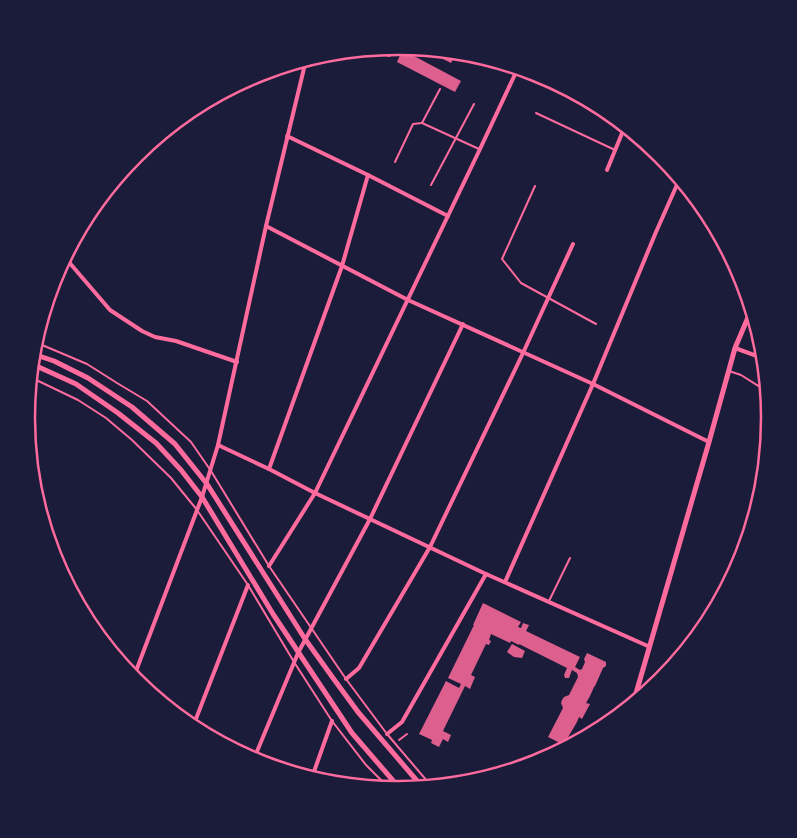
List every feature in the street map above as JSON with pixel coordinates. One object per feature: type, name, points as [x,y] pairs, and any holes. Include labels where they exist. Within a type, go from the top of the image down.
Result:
[{"type":"main road","points":[[636,694],[735,348],[748,318]]},
{"type":"main road","points":[[41,357],[88,378],[132,407],[176,444],[207,484],[305,639],[358,712],[418,782]]},
{"type":"main road","points":[[39,367],[76,384],[118,413],[156,443],[181,470],[202,497],[273,614],[352,733],[394,782]]},
{"type":"street","points":[[136,671],[211,471],[304,68]]},
{"type":"street","points":[[269,566],[315,494],[515,75]]},
{"type":"street","points":[[607,170],[622,133]]},
{"type":"street","points":[[287,136],[448,216]]},
{"type":"street","points":[[269,468],[342,266],[368,175]]},
{"type":"street","points":[[505,582],[677,185]]},
{"type":"street","points":[[266,226],[408,300],[592,384],[709,442]]},
{"type":"street","points":[[346,680],[359,668],[430,547],[573,244]]},
{"type":"street","points":[[69,265],[110,310],[142,331],[155,337],[176,341],[237,362]]},
{"type":"street","points":[[256,754],[298,653],[370,519],[463,324]]},
{"type":"street","points":[[735,348],[756,356]]},
{"type":"street","points":[[218,445],[269,468],[315,494],[486,574],[650,647]]},
{"type":"street","points":[[387,734],[402,722],[486,574]]},
{"type":"street","points":[[196,720],[248,585]]},
{"type":"street","points":[[314,772],[332,721]]},
{"type":"lane","points":[[422,123],[440,89]]},
{"type":"lane","points":[[431,184],[474,104]]},
{"type":"lane","points":[[536,113],[615,150]]},
{"type":"lane","points":[[394,162],[413,124],[422,123],[480,149]]},
{"type":"lane","points":[[536,186],[502,259],[521,284],[596,324]]},
{"type":"lane","points":[[43,345],[88,364],[147,401],[192,442],[269,566],[346,680],[387,734],[427,781]]},
{"type":"lane","points":[[729,371],[741,375],[760,387]]},
{"type":"lane","points":[[37,380],[78,400],[106,418],[156,462],[180,489],[197,510],[248,585],[332,721],[366,765],[384,782]]},
{"type":"lane","points":[[549,602],[570,558]]},
{"type":"building","points":[[400,55],[414,56],[461,81],[455,92],[397,62]]},
{"type":"building","points":[[442,58],[453,60],[451,63]]},
{"type":"building","points":[[483,603],[521,622],[518,627],[521,628],[523,623],[529,625],[526,631],[580,657],[575,667],[580,670],[585,662],[584,659],[587,653],[606,662],[606,666],[603,668],[586,703],[590,704],[582,719],[579,717],[568,740],[561,744],[548,737],[563,708],[562,700],[569,695],[578,677],[577,673],[572,670],[569,678],[565,678],[564,675],[567,668],[519,644],[511,641],[510,643],[491,634],[489,640],[491,641],[489,645],[486,644],[471,675],[475,677],[470,689],[465,686],[443,731],[451,735],[448,742],[443,739],[439,747],[431,743],[432,740],[419,734],[446,681],[459,688],[461,684],[448,678]]},
{"type":"building","points":[[512,644],[525,651],[522,658],[514,657],[507,652]]},
{"type":"building","points":[[233,742],[249,748],[248,750]]}]
